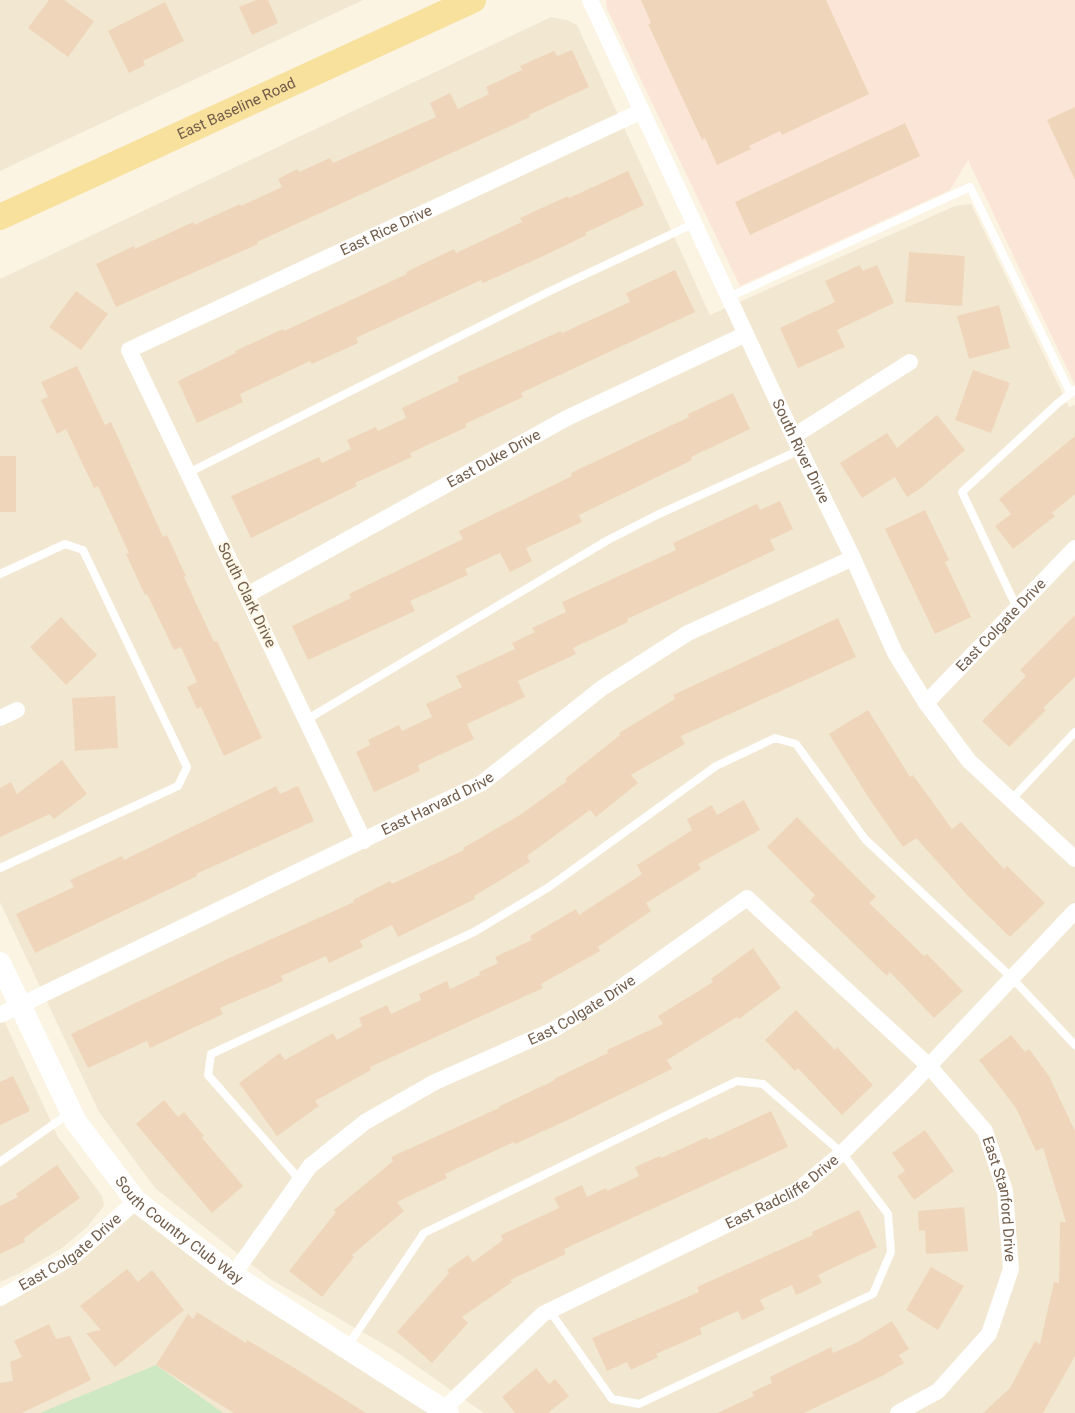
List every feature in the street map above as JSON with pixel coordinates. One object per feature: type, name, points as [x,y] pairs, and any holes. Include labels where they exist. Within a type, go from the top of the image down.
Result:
[{"type":"main road","name":"East Baseline Road","points":[[0,217],[473,0]]},
{"type":"street","name":"South River Drive","points":[[590,0],[797,443],[854,558],[895,653],[926,703],[969,761],[1075,859]]},
{"type":"street","name":"East Rice Drive","points":[[129,350],[642,111]]},
{"type":"street","name":"East Duke Drive","points":[[247,595],[567,418],[746,334]]},
{"type":"street","name":"South Clark Drive","points":[[129,350],[364,841]]},
{"type":"street","points":[[797,443],[910,362]]},
{"type":"street","name":"East Colgate Drive","points":[[926,703],[1075,548]]},
{"type":"street","name":"East Harvard Drive","points":[[9,1010],[482,783],[602,688],[688,633],[854,558]]},
{"type":"street","points":[[0,718],[17,710]]},
{"type":"street","name":"East Colgate Drive","points":[[233,1275],[310,1166],[365,1122],[435,1082],[553,1030],[612,994],[747,898],[929,1066]]},
{"type":"street","name":"East Radcliffe Drive","points":[[446,1411],[549,1310],[798,1190],[842,1153],[929,1066],[1075,910]]},
{"type":"street","name":"South Country Club Way","points":[[0,963],[9,1010],[76,1122],[136,1201],[233,1275],[446,1411]]},
{"type":"street","name":"East Stanford Drive","points":[[898,1413],[938,1391],[989,1334],[1011,1269],[1005,1191],[985,1131],[929,1066]]},
{"type":"street","name":"East Colgate Drive","points":[[0,1298],[74,1256],[136,1201]]},
{"type":"lane","points":[[729,297],[970,187],[1073,390],[963,492],[1017,608]]},
{"type":"lane","points":[[188,473],[550,291],[695,223]]},
{"type":"lane","points":[[306,720],[608,540],[797,443]]},
{"type":"lane","points":[[0,574],[65,544],[83,550],[187,767],[178,786],[0,868]]},
{"type":"lane","points":[[1011,800],[1075,732]]},
{"type":"lane","points":[[300,1180],[208,1075],[211,1054],[474,932],[549,887],[716,766],[775,738],[796,744],[865,839],[1012,978],[1075,1045]]},
{"type":"lane","points":[[347,1347],[424,1233],[737,1081],[763,1084],[842,1153],[888,1214],[891,1252],[873,1294],[639,1404],[612,1398],[549,1310]]},
{"type":"lane","points":[[0,1162],[71,1112]]},
{"type":"shaded area","points":[[0,0],[363,0],[0,171]]},
{"type":"shaded area","points":[[606,0],[1075,0],[1075,385],[968,160],[950,190],[740,286],[607,9]]},
{"type":"shaded area","points":[[551,17],[567,20],[577,25],[710,315],[955,206],[971,204],[1069,407],[1075,405],[1075,1413],[484,1413],[392,1349],[270,1279],[155,1188],[99,1112],[0,902],[0,279]]},
{"type":"shaded area","points":[[0,1012],[58,1137],[102,1196],[104,1206],[87,1227],[62,1248],[0,1282]]},
{"type":"shaded area","points":[[136,1201],[448,1413],[0,1413],[0,1298],[74,1256]]},
{"type":"green space","points":[[156,1365],[223,1413],[40,1413]]},
{"type":"building","points":[[49,0],[64,0],[94,21],[68,57],[28,28]]},
{"type":"building","points":[[256,0],[268,0],[278,23],[252,35],[239,7]]},
{"type":"building","points":[[641,0],[826,0],[869,94],[782,135],[780,131],[749,146],[751,149],[717,165],[705,138],[702,140],[648,24],[651,23]]},
{"type":"building","points":[[165,2],[184,41],[143,61],[145,65],[129,73],[108,31]]},
{"type":"building","points":[[572,50],[589,87],[529,115],[530,117],[257,242],[258,244],[116,307],[96,264],[134,246],[135,249],[193,222],[194,225],[282,187],[278,179],[297,169],[299,172],[330,158],[333,163],[436,117],[430,103],[450,93],[458,109],[489,94],[486,87],[522,70],[520,66],[554,51],[557,56]]},
{"type":"building","points":[[1075,107],[1075,180],[1047,120]]},
{"type":"building","points":[[905,123],[920,156],[750,235],[735,202]]},
{"type":"building","points":[[628,171],[644,205],[539,258],[483,283],[481,280],[356,338],[358,343],[312,364],[310,361],[240,394],[243,402],[197,423],[178,381],[236,353],[235,351],[407,274],[406,272],[454,249],[456,253],[522,222],[520,218]]},
{"type":"building","points":[[909,252],[965,256],[962,306],[905,302]]},
{"type":"building","points":[[860,265],[863,271],[877,265],[894,303],[837,330],[845,347],[798,368],[780,328],[835,302],[825,281]]},
{"type":"building","points":[[675,270],[695,312],[521,393],[523,397],[465,424],[467,427],[410,453],[412,457],[355,483],[357,486],[251,538],[231,496],[319,457],[322,463],[351,449],[347,440],[376,427],[378,431],[406,418],[402,408],[459,381],[457,377],[630,302],[626,293]]},
{"type":"building","points":[[76,291],[108,314],[81,350],[49,327]]},
{"type":"building","points":[[999,305],[1010,348],[969,359],[957,316]]},
{"type":"building","points":[[77,366],[105,425],[111,422],[163,537],[167,535],[214,642],[217,641],[262,738],[224,756],[201,707],[197,709],[187,687],[197,682],[181,647],[174,650],[126,554],[129,553],[98,486],[94,488],[66,429],[57,434],[41,400],[48,397],[41,382]]},
{"type":"building","points":[[973,370],[1010,383],[991,433],[955,420]]},
{"type":"building","points":[[733,393],[750,429],[579,515],[582,522],[526,548],[532,561],[510,572],[500,553],[465,569],[468,575],[410,601],[415,611],[308,660],[292,626],[351,598],[349,594],[463,539],[459,531]]},
{"type":"building","points":[[937,415],[965,450],[921,488],[907,497],[895,477],[862,498],[840,463],[887,433],[897,448]]},
{"type":"building","points":[[1075,436],[1075,494],[1052,513],[1055,516],[1013,549],[995,526],[1011,514],[999,499]]},
{"type":"building","points":[[0,456],[16,456],[16,512],[0,512]]},
{"type":"building","points":[[780,501],[793,529],[770,540],[775,550],[627,619],[628,622],[573,648],[576,654],[518,681],[525,697],[467,724],[474,739],[418,765],[420,771],[374,792],[356,752],[370,745],[368,740],[399,725],[402,731],[432,717],[426,704],[462,687],[456,676],[515,649],[512,643],[535,632],[532,628],[566,612],[562,602],[676,550],[673,543],[757,504],[760,510]]},
{"type":"building","points":[[925,510],[949,560],[945,562],[971,617],[935,634],[885,529]]},
{"type":"building","points":[[1075,615],[1075,677],[1043,708],[1046,710],[1009,747],[982,721],[1026,676],[1020,670]]},
{"type":"building","points":[[61,617],[97,655],[66,685],[30,647]]},
{"type":"building","points":[[838,618],[856,657],[681,736],[685,744],[631,775],[638,783],[596,817],[590,810],[527,856],[530,862],[474,896],[475,899],[398,937],[392,925],[360,941],[363,947],[329,963],[326,956],[281,976],[283,981],[220,1008],[223,1014],[150,1048],[147,1041],[88,1068],[71,1034],[225,960],[354,902],[353,900],[390,881],[392,884],[464,850],[463,848],[520,815],[567,781],[565,779],[620,735],[619,733],[675,699],[673,695]]},
{"type":"building","points":[[115,696],[118,748],[75,751],[72,698]]},
{"type":"building","points":[[868,710],[910,777],[913,775],[952,829],[961,822],[1004,869],[1007,866],[1045,903],[1010,937],[970,898],[916,838],[903,847],[870,800],[829,734]]},
{"type":"building","points":[[62,760],[87,794],[54,819],[50,814],[0,837],[0,788],[11,782],[17,794]]},
{"type":"building","points":[[276,786],[280,794],[298,786],[314,821],[196,874],[197,876],[35,953],[16,914],[74,887],[70,880],[122,856],[124,860]]},
{"type":"building","points":[[744,800],[760,830],[698,864],[701,869],[646,903],[651,911],[598,947],[600,951],[541,984],[543,988],[370,1067],[371,1070],[315,1101],[319,1106],[277,1136],[239,1083],[280,1053],[285,1060],[333,1033],[337,1040],[362,1026],[359,1018],[387,1005],[391,1014],[421,1000],[419,994],[447,981],[450,989],[480,975],[479,972],[498,963],[495,957],[532,940],[530,936],[576,909],[579,915],[642,874],[637,865],[692,830],[687,819],[712,805],[717,815]]},
{"type":"building","points":[[797,817],[876,897],[869,903],[924,956],[927,954],[963,991],[934,1018],[890,972],[887,976],[810,901],[815,895],[767,847]]},
{"type":"building","points":[[753,948],[781,988],[739,1019],[737,1017],[667,1060],[672,1069],[572,1118],[445,1174],[447,1178],[397,1202],[404,1211],[352,1255],[354,1257],[322,1297],[289,1271],[336,1212],[334,1210],[393,1161],[391,1157],[499,1108],[608,1053],[607,1050],[663,1024],[658,1016],[713,982],[711,979]]},
{"type":"building","points":[[796,1010],[835,1050],[837,1047],[873,1085],[842,1115],[798,1068],[795,1071],[765,1040]]},
{"type":"building","points":[[1011,1035],[1025,1052],[1029,1049],[1049,1076],[1075,1131],[1075,1356],[1043,1413],[983,1413],[1010,1388],[1035,1341],[1040,1344],[1054,1282],[1059,1283],[1060,1222],[1066,1222],[1043,1148],[1036,1151],[1016,1108],[979,1060]]},
{"type":"building","points":[[13,1076],[30,1111],[0,1125],[0,1082]]},
{"type":"building","points":[[164,1100],[178,1117],[184,1112],[204,1136],[202,1138],[243,1186],[212,1213],[136,1124]]},
{"type":"building","points":[[771,1111],[788,1147],[564,1249],[566,1254],[510,1280],[512,1282],[462,1317],[468,1323],[432,1363],[397,1332],[449,1273],[447,1270],[468,1255],[473,1262],[503,1240],[501,1235],[559,1208],[554,1198],[582,1185],[587,1197],[606,1188],[607,1191],[639,1176],[635,1167],[707,1137],[709,1140]]},
{"type":"building","points":[[925,1130],[954,1171],[914,1200],[897,1176],[905,1171],[892,1153]]},
{"type":"building","points":[[57,1165],[80,1198],[24,1238],[25,1242],[0,1254],[0,1206],[18,1197],[16,1194]]},
{"type":"building","points":[[964,1207],[968,1251],[926,1254],[925,1230],[919,1231],[918,1211]]},
{"type":"building","points":[[859,1210],[877,1247],[818,1275],[822,1283],[796,1295],[792,1285],[760,1300],[765,1309],[742,1320],[738,1311],[700,1328],[702,1334],[656,1354],[658,1357],[631,1370],[627,1362],[607,1371],[592,1338],[699,1292],[697,1287],[813,1235],[812,1232]]},
{"type":"building","points":[[931,1267],[964,1286],[938,1330],[906,1310]]},
{"type":"building","points":[[127,1269],[138,1282],[152,1270],[184,1310],[115,1367],[86,1333],[101,1330],[80,1306]]},
{"type":"building","points":[[197,1312],[246,1343],[247,1340],[293,1367],[366,1413],[234,1413],[156,1365],[188,1314],[193,1319]]},
{"type":"building","points":[[892,1321],[909,1349],[899,1355],[904,1363],[882,1376],[804,1413],[717,1413],[754,1396],[752,1392],[772,1383],[770,1377],[831,1347],[833,1353],[858,1342]]},
{"type":"building","points":[[49,1324],[56,1339],[70,1336],[91,1380],[22,1413],[0,1413],[0,1383],[13,1381],[10,1362],[22,1357],[14,1341]]},
{"type":"building","points":[[536,1368],[549,1384],[555,1379],[569,1396],[548,1413],[515,1413],[502,1397]]}]
